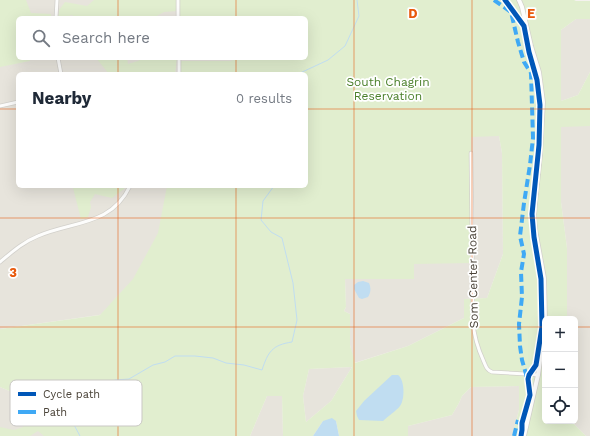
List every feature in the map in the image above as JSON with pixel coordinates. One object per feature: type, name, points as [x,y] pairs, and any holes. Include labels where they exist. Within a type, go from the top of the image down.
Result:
[{"type":"street","points":[[56,16],[57,0]]},
{"type":"street","points":[[178,0],[178,16]]},
{"type":"street","points":[[519,0],[539,72],[543,102],[540,156],[534,217],[544,278],[545,316]]},
{"type":"street","points":[[58,60],[61,72]]},
{"type":"street","points":[[179,60],[179,72]]},
{"type":"street","points":[[0,106],[16,102]]},
{"type":"street","name":"Som Center Road","points":[[471,153],[472,315],[476,343],[488,370],[492,372],[538,375]]},
{"type":"street","points":[[0,262],[15,249],[37,236],[99,217],[111,210],[120,202],[129,188]]},
{"type":"street","points":[[524,436],[538,375],[542,346]]},
{"type":"shaded area","points":[[0,0],[259,0],[259,16],[16,16],[16,60],[258,60],[258,72],[16,72],[16,188],[190,188],[190,302],[0,329]]},
{"type":"shaded area","points":[[576,19],[590,19],[590,72],[578,95],[561,101],[561,30]]},
{"type":"shaded area","points":[[561,126],[590,126],[590,436],[586,436],[574,424],[578,424],[578,316],[567,316],[567,248],[561,202]]},
{"type":"shaded area","points":[[471,136],[499,136],[502,153],[503,254],[487,298],[464,299],[464,318],[408,346],[354,363],[350,345],[350,314],[344,311],[346,307],[345,279],[414,279],[414,264]]},
{"type":"shaded area","points":[[352,367],[331,401],[306,422],[303,396],[309,369]]},
{"type":"shaded area","points":[[519,386],[519,410],[512,436],[408,436],[408,426],[452,415],[462,396],[471,387]]},
{"type":"shaded area","points":[[0,387],[10,391],[10,426],[42,426],[45,436],[0,436]]},
{"type":"shaded area","points":[[267,396],[282,396],[283,436],[250,436]]},
{"type":"green space","points":[[0,0],[26,0],[31,13],[51,14],[51,16],[16,16],[16,60],[30,61],[0,67]]},
{"type":"green space","name":"South Chagrin Reservation","points":[[94,0],[590,1],[590,19],[576,19],[561,30],[561,101],[578,95],[590,72],[590,126],[561,127],[561,202],[567,248],[567,316],[542,316],[542,424],[574,424],[586,436],[512,436],[519,410],[519,386],[471,387],[462,396],[452,415],[408,426],[408,436],[339,436],[336,421],[323,421],[313,436],[283,436],[282,396],[267,396],[250,436],[44,436],[38,431],[30,436],[0,436],[0,427],[14,430],[23,426],[142,426],[142,380],[10,380],[10,391],[0,387],[0,329],[100,315],[133,279],[158,233],[167,188],[308,188],[308,72],[179,72],[179,61],[308,60],[308,16],[178,16],[178,11],[164,12],[157,16],[58,16],[59,10],[65,2],[87,6]],"holes":[[[499,136],[502,153],[503,254],[487,298],[464,299],[464,318],[408,346],[355,363],[350,345],[350,314],[344,311],[346,307],[345,279],[414,279],[414,264],[471,263],[471,137]],[[352,367],[331,401],[306,422],[303,396],[309,369]]]},
{"type":"green space","points":[[98,60],[127,60],[128,64],[140,60],[177,60],[175,72],[107,72]]},
{"type":"green space","points":[[73,188],[124,188],[112,198],[95,194],[90,202],[91,207],[88,217],[81,219]]},
{"type":"water","points":[[363,281],[369,283],[370,293],[368,297],[362,299],[359,298],[354,289],[354,285]]},
{"type":"water","points":[[392,375],[398,375],[402,381],[403,399],[400,406],[383,421],[359,420],[356,411],[364,401]]},
{"type":"water","points":[[332,418],[336,421],[339,436],[313,436],[323,421]]},
{"type":"waterway","points":[[302,72],[328,60],[345,46],[359,16],[357,0]]},
{"type":"waterway","points":[[115,380],[129,379],[153,365],[165,362],[175,356],[213,358],[226,363],[244,365],[262,370],[266,358],[275,347],[292,342],[297,320],[293,283],[282,238],[271,232],[261,220],[263,201],[273,188]]},
{"type":"waterway","points":[[75,426],[80,436]]},
{"type":"marked path","points":[[494,0],[511,12],[524,62],[531,73],[533,138],[520,236],[524,254],[521,272],[522,297],[519,324],[520,346],[526,379]]},
{"type":"marked path","points":[[514,436],[518,420]]},
{"type":"cycle path","points":[[505,0],[524,26],[529,52],[537,80],[540,105],[539,145],[532,214],[541,279],[542,327],[536,365],[528,379],[530,395],[522,423],[521,436]]}]
